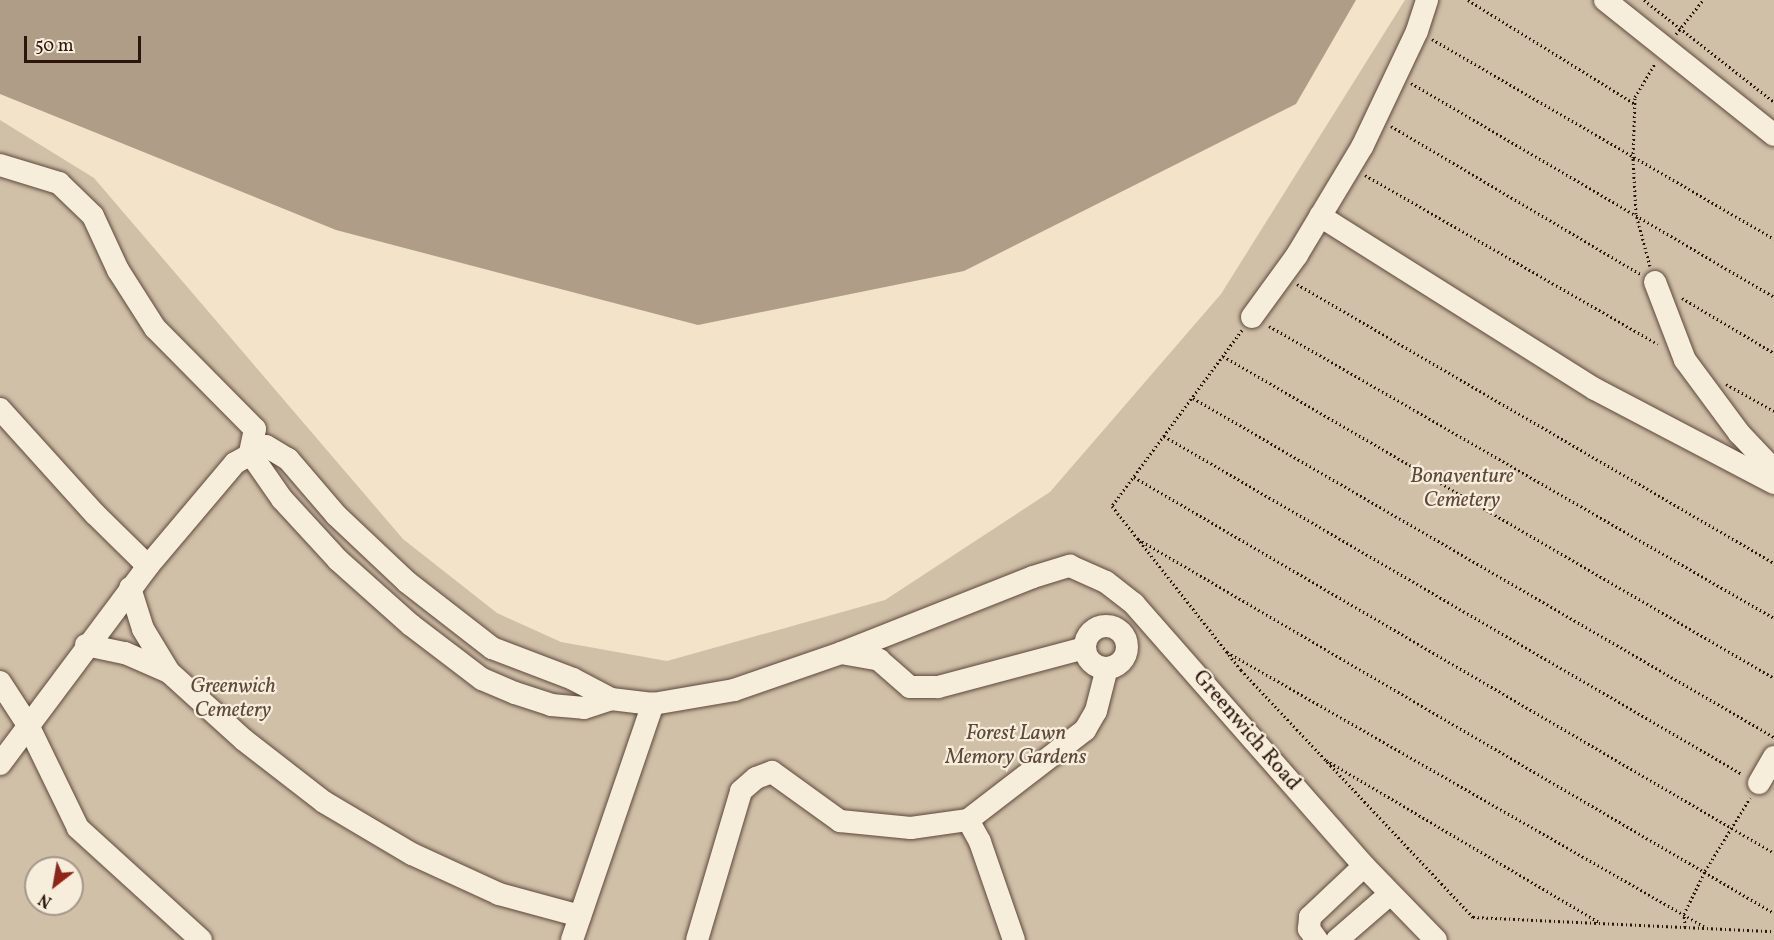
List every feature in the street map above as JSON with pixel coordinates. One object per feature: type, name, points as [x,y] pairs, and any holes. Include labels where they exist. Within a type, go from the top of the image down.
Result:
[{"type":"street","points":[[1252,316],[1282,275],[1350,167],[1417,31],[1427,0]]},
{"type":"street","points":[[1605,0],[1667,46],[1774,135]]},
{"type":"street","points":[[0,165],[59,183],[93,216],[118,270],[154,328],[255,429],[250,453],[282,499],[338,560],[411,625],[482,680],[551,705],[584,708],[611,699]]},
{"type":"street","points":[[1320,216],[1595,389],[1774,483]]},
{"type":"street","points":[[1655,282],[1685,360],[1739,433],[1774,470]]},
{"type":"street","points":[[0,409],[95,514],[148,566]]},
{"type":"street","points":[[0,764],[86,645],[148,566],[235,463],[266,446],[288,459],[336,516],[407,582],[492,648],[594,688],[611,699]]},
{"type":"street","name":"Greenwich Road","points":[[611,699],[653,704],[734,690],[841,653],[1033,577],[1070,567],[1106,582],[1134,604],[1364,866],[1436,940]]},
{"type":"street","points":[[130,588],[143,629],[169,672],[244,740],[324,802],[412,854],[499,894],[580,915]]},
{"type":"street","points":[[1134,604],[1104,626],[1091,632],[1085,648],[1091,662],[1107,668],[1120,662],[1127,650],[1162,635]]},
{"type":"street","points":[[1104,626],[1121,633],[1127,650]]},
{"type":"street","points":[[86,645],[125,653],[169,672]]},
{"type":"street","points":[[841,653],[879,660],[910,687],[938,687],[1085,648]]},
{"type":"street","points":[[696,940],[741,791],[756,778],[771,772],[840,821],[911,828],[968,820],[1085,730],[1096,711],[1107,668]]},
{"type":"street","points":[[0,682],[28,725],[78,828],[201,940]]},
{"type":"street","points":[[572,940],[653,704]]},
{"type":"street","points":[[1758,783],[1774,757]]},
{"type":"street","points":[[968,820],[980,842],[1014,940]]},
{"type":"street","points":[[1314,940],[1309,929],[1313,913],[1364,866]]},
{"type":"street","points":[[1337,940],[1390,894]]},
{"type":"path","points":[[1468,0],[1635,104]]},
{"type":"path","points":[[1644,0],[1774,102]]},
{"type":"path","points":[[1655,282],[1637,218],[1633,158],[1635,97],[1667,46],[1702,0]]},
{"type":"path","points":[[1417,31],[1774,239]]},
{"type":"path","points":[[1397,74],[1774,297]]},
{"type":"path","points":[[1376,117],[1774,354]]},
{"type":"path","points":[[1350,167],[1685,360]]},
{"type":"path","points":[[1282,275],[1774,563]]},
{"type":"path","points":[[1774,618],[1252,316],[1112,506],[1226,651],[1473,917],[1774,931]]},
{"type":"path","points":[[1223,356],[1774,678]]},
{"type":"path","points":[[1725,383],[1774,411]]},
{"type":"path","points":[[1192,397],[1774,737]]},
{"type":"path","points":[[1164,436],[1758,783],[1705,871],[1684,914],[1685,927]]},
{"type":"path","points":[[1134,477],[1774,853]]},
{"type":"path","points":[[1136,538],[1774,913]]},
{"type":"path","points":[[1226,651],[1707,928]]},
{"type":"path","points":[[1323,757],[1600,923]]},
{"type":"green space","points":[[1405,0],[1774,0],[1774,940],[0,940],[0,120],[94,178],[403,539],[497,613],[561,642],[667,661],[885,600],[1050,492],[1221,294]]},
{"type":"shaded area","points":[[0,0],[1356,0],[1296,104],[964,271],[698,325],[336,230],[0,94]]},
{"type":"park label","name":"Bonaventure Cemetery","points":[[1462,489]]},
{"type":"park label","name":"Greenwich Cemetery","points":[[233,699]]},
{"type":"park label","name":"Forest Lawn Memory Gardens","points":[[1016,746]]}]
